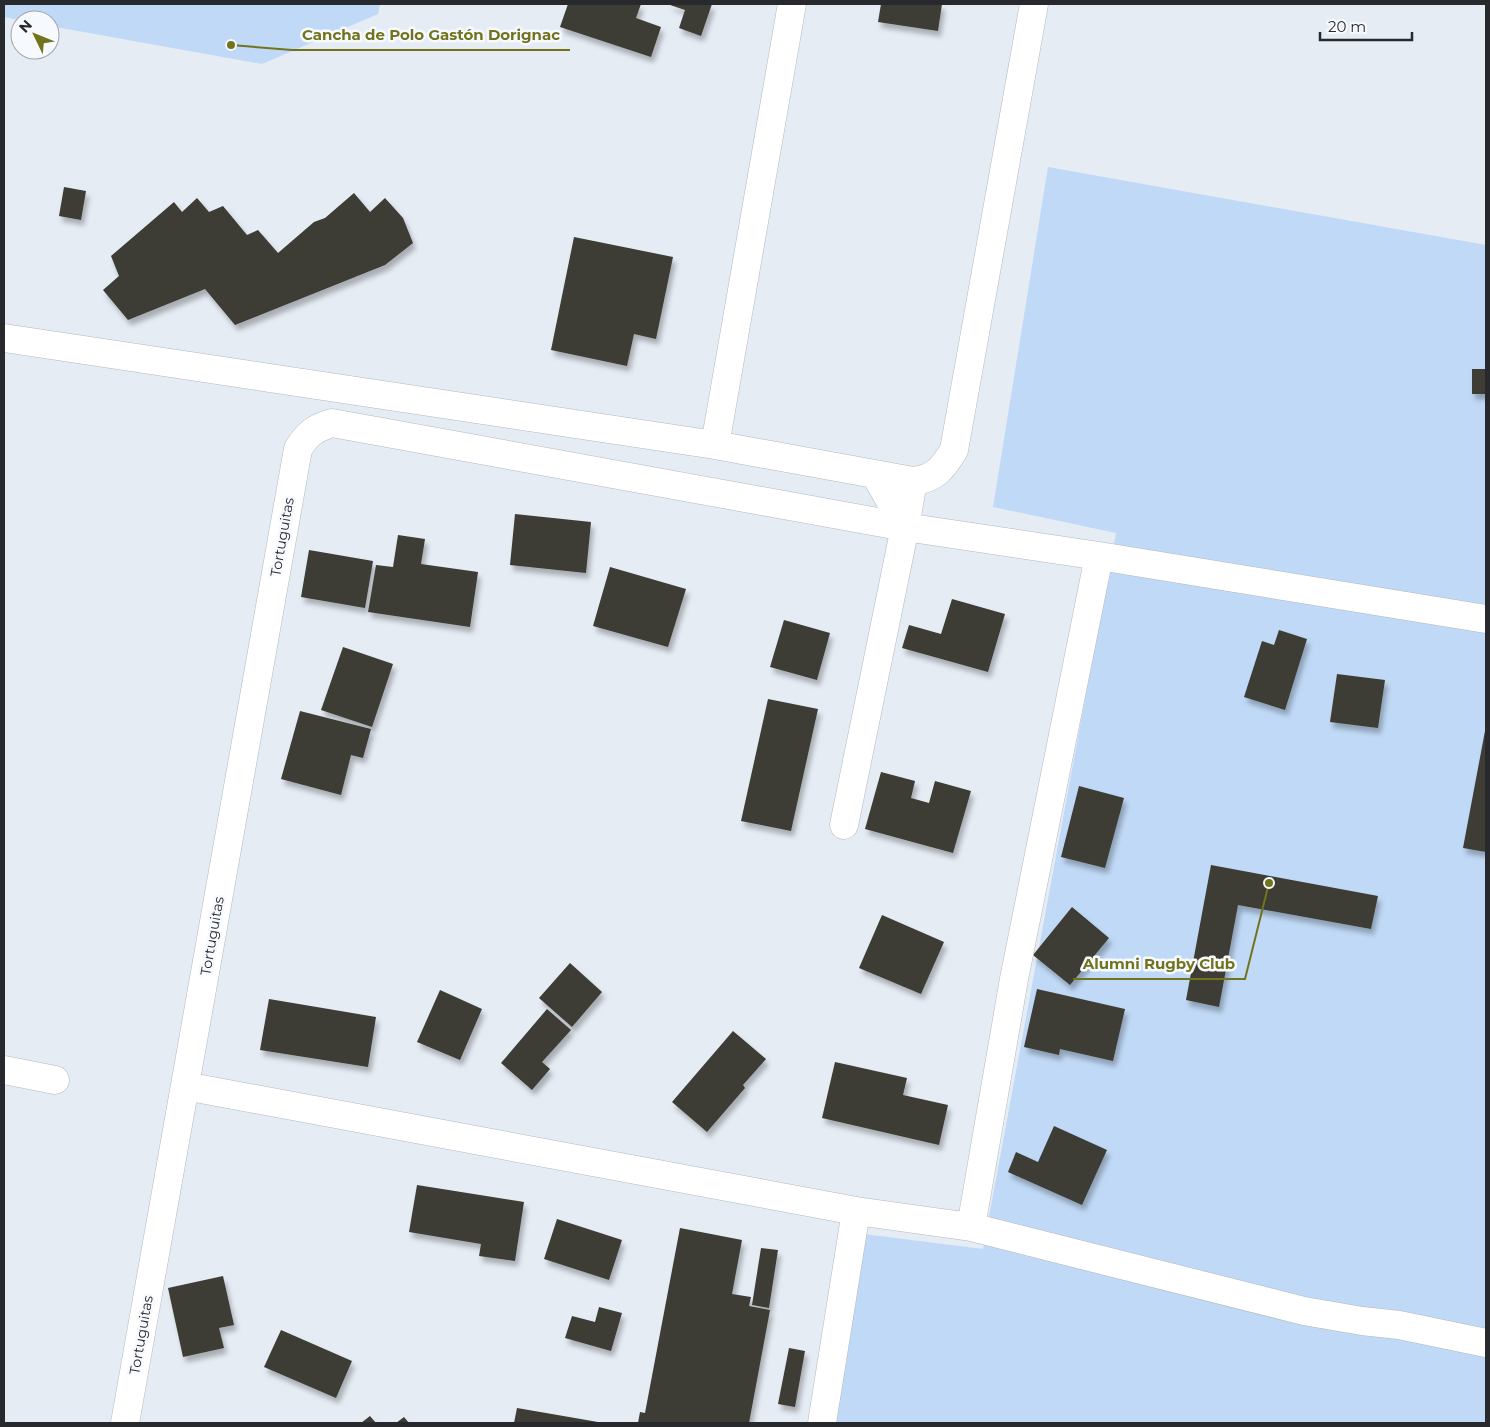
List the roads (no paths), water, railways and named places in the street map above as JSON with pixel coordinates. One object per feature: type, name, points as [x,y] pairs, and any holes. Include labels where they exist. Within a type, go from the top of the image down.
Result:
[{"type":"street","points":[[715,445],[792,4]]},
{"type":"street","points":[[4,338],[715,445],[913,481],[927,480],[942,470],[954,450],[1034,4]]},
{"type":"street","name":"Tortuguitas","points":[[125,1423],[298,449],[306,436],[317,427],[332,424],[905,527]]},
{"type":"street","points":[[875,474],[905,527]]},
{"type":"street","points":[[844,825],[913,481]]},
{"type":"street","points":[[905,527],[1099,556],[1486,619]]},
{"type":"street","points":[[971,1227],[1014,979],[1099,556]]},
{"type":"street","points":[[4,1070],[55,1080]]},
{"type":"street","points":[[185,1086],[856,1211],[971,1227],[1304,1311],[1362,1321],[1399,1324],[1486,1343]]},
{"type":"street","points":[[822,1423],[856,1211]]},
{"type":"place","name":"Cancha de Polo Gastón Dorignac","points":[[231,45]]},
{"type":"place","name":"Alumni Rugby Club","points":[[1269,883]]}]
